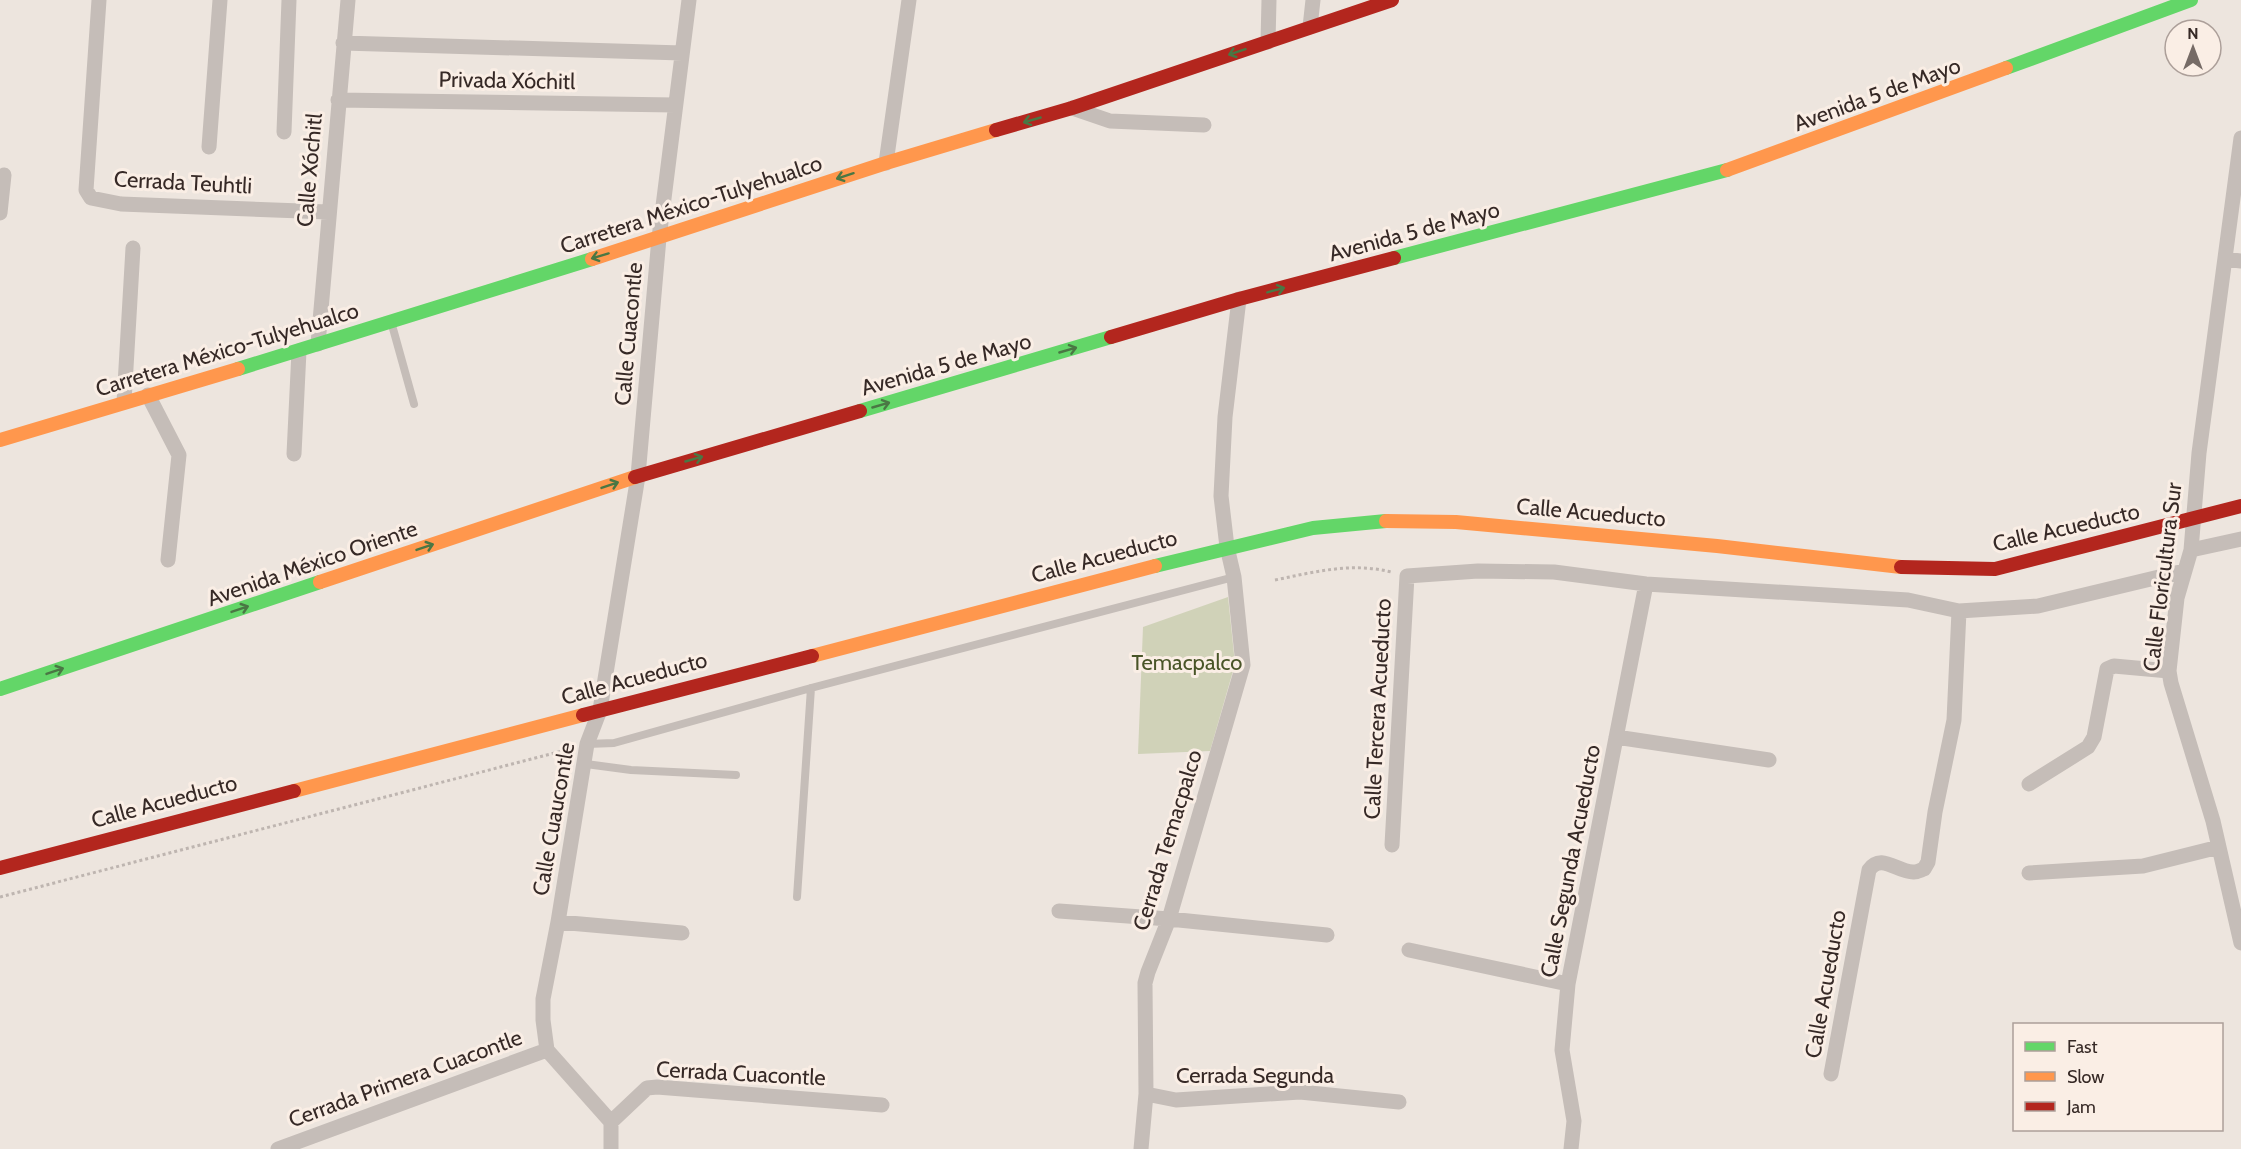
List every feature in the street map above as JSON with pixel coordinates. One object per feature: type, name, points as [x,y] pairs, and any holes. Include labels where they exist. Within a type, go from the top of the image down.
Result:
[{"type":"main road","name":"Carretera México-Tulyehualco","points":[[0,440],[298,351],[658,238],[886,163],[1072,108],[1310,27],[1349,7],[1392,0]]},
{"type":"main road","name":"Avenida 5 de Mayo","points":[[638,476],[1239,299],[1739,167],[2191,0]]},
{"type":"main road","name":"Avenida México Oriente","points":[[0,690],[638,476]]},
{"type":"main road","name":"Calle Acueducto","points":[[0,868],[600,710],[1312,528],[1380,521],[1456,522],[1717,546],[1912,568],[1995,569],[2241,506]]},
{"type":"street","name":"Cerrada Teuhtli","points":[[99,0],[86,190],[91,198],[121,204],[328,212]]},
{"type":"street","name":"Cerrada Teuhtli","points":[[209,147],[220,0]]},
{"type":"street","points":[[284,132],[289,0]]},
{"type":"street","name":"Calle Xóchitl","points":[[318,344],[348,0]]},
{"type":"street","name":"Calle Cuacontle","points":[[638,476],[658,238],[689,0]]},
{"type":"street","points":[[886,163],[909,0]]},
{"type":"street","points":[[1268,42],[1269,0]]},
{"type":"street","points":[[1310,27],[1313,0]]},
{"type":"street","points":[[343,43],[682,53]]},
{"type":"street","name":"Privada Xóchitl","points":[[338,100],[675,105]]},
{"type":"street","points":[[1072,108],[1110,121],[1204,125]]},
{"type":"street","name":"Calle Floricultura Sur","points":[[2241,138],[2201,431],[2191,550],[2177,598],[2169,671],[2238,907],[2241,943]]},
{"type":"street","points":[[0,213],[4,175]]},
{"type":"street","points":[[124,402],[133,248]]},
{"type":"street","points":[[2225,259],[2241,261]]},
{"type":"street","name":"Cerrada Temacpalco","points":[[1142,1149],[1146,1094],[1145,983],[1169,919],[1244,665],[1234,577],[1227,548],[1221,496],[1224,417],[1239,299]]},
{"type":"street","points":[[294,454],[298,351]]},
{"type":"street","points":[[148,395],[179,455],[168,560]]},
{"type":"street","name":"Calle Cuaucontle","points":[[547,1050],[543,999],[586,764],[587,744],[600,710],[638,476]]},
{"type":"street","points":[[2191,550],[2241,539]]},
{"type":"street","points":[[1407,576],[1478,571],[1554,572],[1646,584],[1878,597],[1908,600],[1959,611],[2038,606],[2184,571]]},
{"type":"street","name":"Calle Tercera Acueducto","points":[[1392,845],[1407,576]]},
{"type":"street","name":"Calle Segunda Acueducto","points":[[1571,1149],[1574,1121],[1562,1050],[1568,984],[1646,584]]},
{"type":"street","name":"Calle Acueducto","points":[[1831,1074],[1869,870],[1873,864],[1879,862],[1913,872],[1924,869],[1928,862],[1935,812],[1954,720],[1959,611]]},
{"type":"street","points":[[2029,784],[2088,747],[2094,737],[2107,669],[2114,666],[2169,671]]},
{"type":"street","points":[[1616,737],[1769,760]]},
{"type":"street","points":[[2029,873],[2143,866],[2219,846]]},
{"type":"street","points":[[1059,911],[1169,919],[1327,935]]},
{"type":"street","points":[[558,922],[682,933]]},
{"type":"street","points":[[1409,950],[1568,984]]},
{"type":"street","points":[[547,1050],[611,1122],[611,1149]]},
{"type":"street","name":"Cerrada Primera Cuacontle","points":[[278,1149],[547,1050]]},
{"type":"street","name":"Cerrada Cuacontle","points":[[611,1122],[647,1088],[657,1087],[882,1105]]},
{"type":"street","name":"Cerrada Segunda","points":[[1146,1094],[1176,1100],[1300,1092],[1399,1102]]},
{"type":"lane","points":[[390,321],[414,404]]},
{"type":"lane","points":[[587,744],[614,743],[811,688],[1234,577]]},
{"type":"lane","points":[[797,897],[811,688]]},
{"type":"lane","points":[[586,764],[632,770],[736,775]]},
{"type":"path","points":[[1275,580],[1335,568],[1372,567],[1407,576]]},
{"type":"path","points":[[0,897],[587,744]]},
{"type":"green space","name":"Temacpalco","points":[[1228,597],[1235,664],[1210,751],[1138,754],[1143,627]]},
{"type":"traffic: fast","points":[[2006,68],[2191,0]]},
{"type":"traffic: fast","points":[[1394,258],[1727,170]]},
{"type":"traffic: fast","points":[[238,369],[592,259]]},
{"type":"traffic: fast","points":[[860,411],[1111,337]]},
{"type":"traffic: fast","points":[[1155,566],[1313,528],[1386,521]]},
{"type":"traffic: fast","points":[[0,689],[320,582]]},
{"type":"traffic: slow","points":[[1727,170],[2006,68]]},
{"type":"traffic: slow","points":[[592,259],[886,163],[996,130]]},
{"type":"traffic: slow","points":[[0,440],[238,369]]},
{"type":"traffic: slow","points":[[320,582],[635,477]]},
{"type":"traffic: slow","points":[[1386,521],[1456,522],[1717,546],[1901,567]]},
{"type":"traffic: slow","points":[[812,656],[1155,566]]},
{"type":"traffic: slow","points":[[294,791],[583,715]]},
{"type":"traffic: jam","points":[[996,130],[1072,108],[1392,0]]},
{"type":"traffic: jam","points":[[1111,337],[1239,299],[1394,258]]},
{"type":"traffic: jam","points":[[635,477],[860,411]]},
{"type":"traffic: jam","points":[[1901,567],[1995,569],[2241,506]]},
{"type":"traffic: jam","points":[[583,715],[812,656]]},
{"type":"traffic: jam","points":[[0,868],[294,791]]}]
